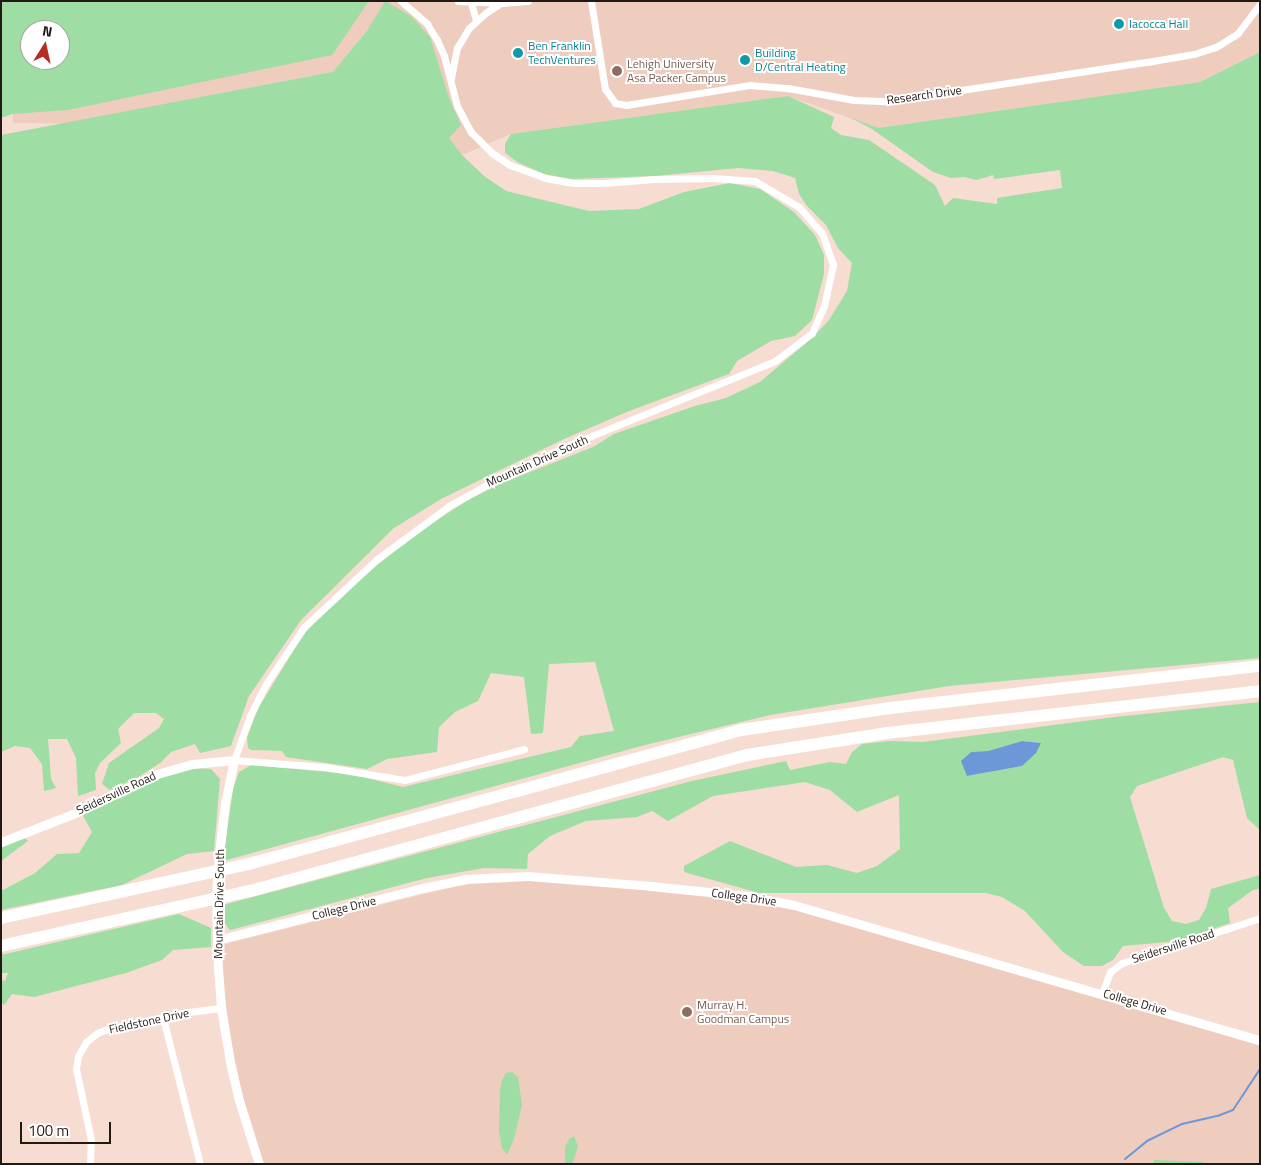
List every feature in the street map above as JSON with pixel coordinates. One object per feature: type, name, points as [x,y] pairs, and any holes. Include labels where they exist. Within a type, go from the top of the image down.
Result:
[{"type":"highway","points":[[1,918],[248,864],[741,730],[890,708],[1260,666]]},
{"type":"highway","points":[[1,946],[250,891],[748,755],[887,733],[1260,691]]},
{"type":"street","name":"Mountain Drive South","points":[[259,1164],[238,1097],[221,1008],[217,940],[219,854],[225,803],[234,760],[250,716],[266,684],[304,627],[377,559],[449,506],[501,476],[568,446],[776,361],[812,333],[824,306],[833,265],[822,233],[799,207],[755,181],[674,178],[574,183],[545,178],[524,171],[492,153],[471,132],[457,106],[444,56],[427,24],[401,1]]},
{"type":"street","points":[[458,1],[471,3],[528,1]]},
{"type":"street","name":"Research Drive","points":[[590,1],[605,89],[614,103],[626,105],[750,85],[788,88],[854,100],[888,101],[1147,62],[1194,54],[1216,47],[1238,33],[1260,4]]},
{"type":"street","points":[[471,3],[476,20]]},
{"type":"street","name":"Mountain Drive South","points":[[451,82],[458,48],[468,28],[476,20],[501,3]]},
{"type":"street","points":[[234,760],[325,766],[405,780],[524,749]]},
{"type":"street","name":"Seidersville Road","points":[[1,842],[73,814],[157,774],[193,764],[234,760]]},
{"type":"street","name":"College Drive","points":[[217,940],[451,881],[528,876],[718,892],[775,900],[1260,1040]]},
{"type":"street","name":"Seidersville Road","points":[[1102,993],[1110,972],[1122,963],[1260,918]]},
{"type":"street","name":"Fieldstone Drive","points":[[90,1164],[91,1140],[76,1068],[80,1050],[90,1038],[105,1030],[221,1008]]},
{"type":"street","points":[[163,1018],[200,1164]]},
{"type":"shaded area","name":"Lehigh University Asa Packer Campus","points":[[10,1],[1260,1],[1260,52],[1200,82],[878,128],[788,96],[511,134],[462,155],[442,129],[13,123]]},
{"type":"shaded area","name":"Murray H. Goodman Campus","points":[[532,880],[721,897],[790,908],[1260,1044],[1260,1164],[263,1164],[247,1114],[232,1050],[222,973],[221,949],[225,944],[452,887],[488,881]]},
{"type":"green space","points":[[1,1],[369,1],[332,55],[68,110],[12,114],[1,118]]},
{"type":"green space","points":[[385,1],[411,16],[430,37],[449,98],[461,125],[449,138],[462,155],[484,176],[506,191],[589,211],[639,209],[684,192],[730,183],[760,189],[794,212],[815,235],[824,255],[824,274],[812,320],[795,336],[771,341],[737,361],[729,374],[629,411],[564,439],[441,499],[394,528],[301,620],[249,696],[231,746],[200,753],[195,744],[171,752],[160,763],[140,776],[110,790],[102,784],[109,763],[159,728],[164,719],[156,713],[134,713],[118,729],[121,743],[100,763],[95,773],[96,790],[78,796],[76,758],[67,739],[48,739],[51,779],[56,788],[44,791],[42,764],[30,748],[15,746],[1,752],[1,135],[333,72],[367,31]]},
{"type":"green space","points":[[1260,52],[1260,658],[949,686],[770,715],[645,745],[223,861],[233,789],[239,772],[251,765],[350,774],[403,787],[571,747],[580,736],[614,731],[595,662],[549,664],[543,733],[531,734],[524,677],[491,673],[478,701],[455,712],[439,727],[437,752],[387,759],[367,769],[286,757],[282,751],[251,750],[248,748],[247,737],[259,707],[303,635],[337,599],[411,537],[468,500],[500,484],[593,447],[614,434],[695,406],[726,398],[760,382],[812,338],[829,320],[847,291],[852,263],[838,248],[826,225],[807,206],[799,194],[795,178],[773,171],[738,168],[655,176],[572,179],[544,174],[519,163],[505,153],[505,144],[511,134],[788,96],[834,117],[831,128],[841,135],[869,140],[935,185],[945,206],[953,198],[997,204],[997,198],[1062,188],[1060,170],[994,179],[993,175],[977,180],[964,177],[951,178],[933,172],[872,129],[851,118],[878,128],[1200,82]]},
{"type":"green space","points":[[1260,702],[1260,830],[1247,818],[1233,760],[1223,757],[1137,786],[1130,797],[1164,908],[1172,921],[1186,924],[1199,920],[1206,908],[1211,889],[1260,875],[1260,889],[1253,890],[1228,908],[1230,923],[1178,941],[1123,946],[1113,960],[1102,966],[1084,966],[1063,952],[1025,911],[1002,897],[986,893],[759,893],[684,872],[684,866],[730,841],[796,867],[827,865],[857,873],[877,866],[900,849],[899,795],[857,812],[830,790],[805,782],[713,796],[668,821],[652,811],[637,817],[586,821],[550,836],[528,854],[527,869],[484,868],[427,878],[230,930],[223,921],[223,905],[692,781],[786,761],[790,770],[830,762],[846,764],[852,752],[862,744],[890,741],[923,742],[1115,717]],"holes":[[[1022,741],[1041,743],[1022,766],[967,776],[971,752],[988,751]]]},
{"type":"green space","points":[[194,768],[211,769],[220,779],[214,851],[187,854],[122,885],[1,910],[1,891],[35,873],[57,854],[79,853],[92,832],[82,814],[171,773]]},
{"type":"green space","points":[[25,838],[28,841],[1,861],[1,848]]},
{"type":"green space","points":[[179,914],[211,928],[211,947],[173,950],[162,960],[126,973],[34,997],[12,994],[4,1005],[1,1002],[1,980],[5,981],[8,973],[1,973],[1,955]]},
{"type":"green space","points":[[512,1072],[518,1077],[522,1105],[514,1139],[507,1155],[502,1148],[499,1131],[500,1091],[502,1080],[506,1073]]},
{"type":"green space","points":[[574,1136],[578,1146],[574,1159],[571,1164],[565,1164],[565,1147],[569,1139]]},
{"type":"green space","points":[[1154,1160],[1203,1162],[1203,1164],[1154,1164]]},
{"type":"water","points":[[1022,741],[1041,743],[1036,753],[1022,766],[967,776],[961,761],[971,752],[988,751]]},
{"type":"waterway","points":[[1125,1159],[1147,1141],[1182,1124],[1233,1110],[1260,1069]]},
{"type":"place","name":"Iacocca Hall","points":[[1119,24]]},
{"type":"place","name":"Ben Franklin TechVentures","points":[[518,53]]},
{"type":"place","name":"Building D/Central Heating","points":[[745,60]]},
{"type":"place","name":"Lehigh University Asa Packer Campus","points":[[617,71]]},
{"type":"place","name":"Murray H. Goodman Campus","points":[[687,1012]]}]
